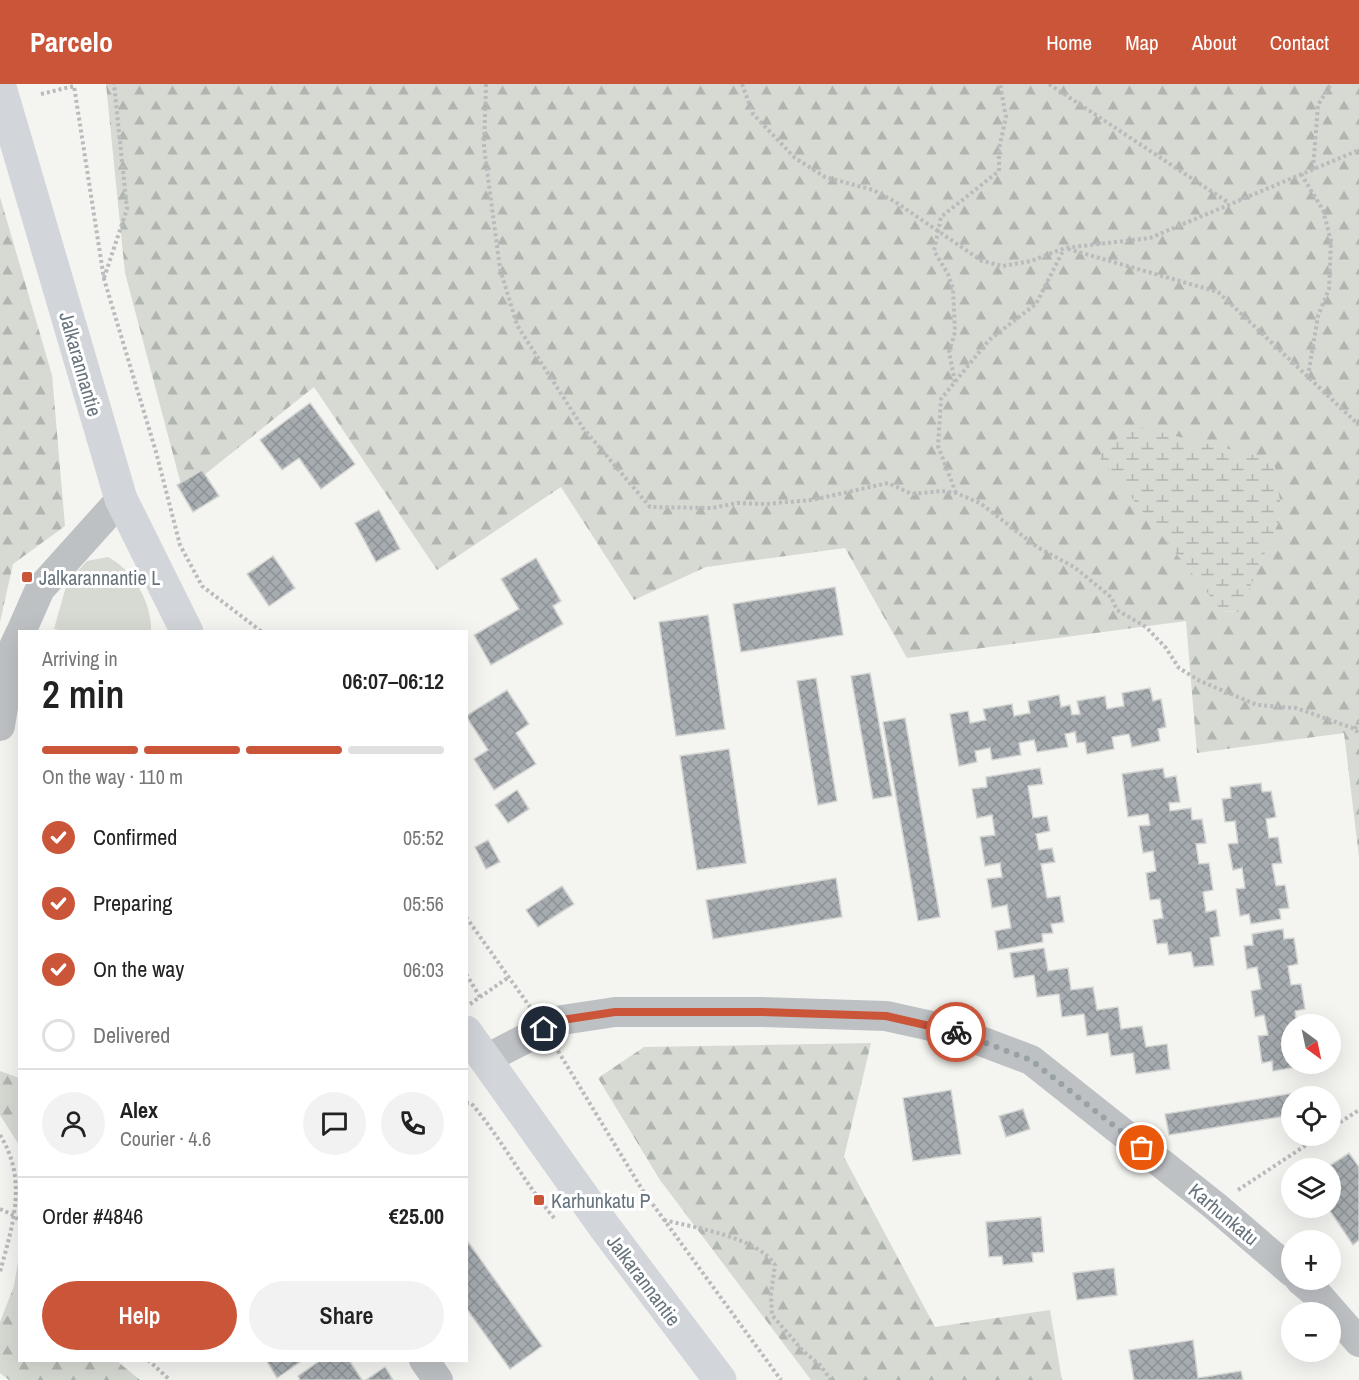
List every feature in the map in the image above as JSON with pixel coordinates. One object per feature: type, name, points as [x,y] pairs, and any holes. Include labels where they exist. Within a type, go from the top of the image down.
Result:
[{"type":"main road","name":"Jalkarannantie","points":[[0,87],[121,499],[186,630]]},
{"type":"main road","name":"Jalkarannantie","points":[[468,1035],[606,1229],[720,1380]]},
{"type":"street","points":[[21,630],[40,589],[121,499]]},
{"type":"street","points":[[0,726],[12,651],[18,638]]},
{"type":"street","name":"Karhunkatu","points":[[486,1059],[562,1020],[615,1012],[761,1012],[886,1016],[954,1031],[1031,1060],[1215,1206],[1281,1263]]},
{"type":"street","points":[[1312,1290],[1359,1341]]},
{"type":"street","points":[[425,1362],[438,1380]]},
{"type":"path","points":[[104,279],[128,209],[114,84]]},
{"type":"path","points":[[486,84],[484,147],[500,268],[517,325],[583,428],[650,507],[712,508],[737,503],[766,504],[812,500],[888,483],[912,494],[942,491],[956,493],[980,503],[1037,547],[1074,567],[1112,597],[1117,610],[1146,627],[1166,648],[1179,668],[1200,681],[1257,705],[1296,708],[1355,729],[1359,734]]},
{"type":"path","points":[[742,84],[753,114],[795,158],[825,177],[873,190],[894,201],[937,233],[982,261],[1003,266],[1030,261],[1065,248],[1150,238],[1359,150]]},
{"type":"path","points":[[955,382],[949,352],[955,332],[953,290],[948,274],[934,251],[941,217],[999,171],[999,149],[1006,117],[1000,84]]},
{"type":"path","points":[[1049,84],[1230,204]]},
{"type":"path","points":[[1313,169],[1318,105],[1331,84]]},
{"type":"path","points":[[41,94],[74,85],[104,279],[156,452],[180,545],[202,586],[259,630]]},
{"type":"path","points":[[1301,174],[1323,210],[1331,242],[1329,289],[1318,316],[1307,376]]},
{"type":"path","points":[[956,493],[938,446],[941,399],[989,340],[1036,304],[1065,248]]},
{"type":"path","points":[[1065,248],[1218,292],[1359,425]]},
{"type":"path","points":[[1355,729],[1359,721]]},
{"type":"path","points":[[468,920],[544,1029],[664,1220],[781,1380]]},
{"type":"path","points":[[468,977],[480,997]]},
{"type":"path","points":[[468,1005],[509,977]]},
{"type":"path","points":[[469,1103],[487,1122],[534,1194],[555,1219]]},
{"type":"path","points":[[1341,1122],[1359,1110]]},
{"type":"path","points":[[0,1135],[14,1162],[15,1216],[0,1272]]},
{"type":"path","points":[[1215,1206],[1305,1146]]},
{"type":"path","points":[[0,1209],[18,1220]]},
{"type":"path","points":[[664,1220],[706,1230],[751,1246],[770,1257],[775,1265],[771,1294],[772,1315],[803,1351],[820,1365],[831,1380]]},
{"type":"path","points":[[149,1362],[170,1380]]},
{"type":"green space","points":[[106,84],[1359,84],[1359,857],[1344,733],[1197,753],[1186,621],[907,658],[845,548],[706,567],[634,600],[561,487],[437,570],[314,387],[183,492],[125,273]],"holes":[[[1282,514],[1238,612],[1222,611]]]},
{"type":"green space","points":[[0,197],[52,375],[65,526],[13,564],[0,622]]},
{"type":"green space","points":[[1131,425],[1274,460],[1282,514],[1239,612],[1222,611],[1099,457]]},
{"type":"green space","points":[[108,557],[125,570],[139,588],[144,599],[151,630],[54,629],[67,583],[87,561]]},
{"type":"green space","points":[[871,1043],[844,1157],[935,1327],[1050,1310],[1062,1380],[811,1380],[660,1180],[598,1078],[644,1047]]},
{"type":"green space","points":[[0,1071],[18,1078],[18,1143],[0,1115]]},
{"type":"green space","points":[[18,1262],[18,1362],[118,1362],[140,1380],[9,1380],[0,1373],[0,1322],[14,1286]]},
{"type":"building","points":[[310,403],[355,464],[321,489],[299,458],[282,470],[260,440]]},
{"type":"building","points":[[202,470],[219,496],[193,512],[177,485]]},
{"type":"building","points":[[379,510],[400,549],[376,562],[355,523]]},
{"type":"building","points":[[273,556],[295,588],[269,606],[247,574]]},
{"type":"building","points":[[536,558],[561,601],[553,606],[563,624],[491,665],[474,635],[519,609],[501,579]]},
{"type":"building","points":[[835,587],[843,635],[741,652],[733,604]]},
{"type":"building","points":[[708,615],[725,729],[676,736],[659,622]]},
{"type":"building","points":[[870,673],[892,796],[873,799],[851,676]]},
{"type":"building","points":[[816,678],[837,801],[818,805],[797,681]]},
{"type":"building","points":[[1150,688],[1153,701],[1161,699],[1166,727],[1158,729],[1160,741],[1132,747],[1129,734],[1112,737],[1114,749],[1087,754],[1085,742],[1077,743],[1075,732],[1065,734],[1068,747],[1037,752],[1034,740],[1019,743],[1021,755],[992,760],[990,748],[975,751],[977,762],[959,766],[950,714],[968,711],[970,723],[986,720],[983,709],[1012,704],[1014,716],[1030,713],[1028,701],[1059,695],[1061,707],[1070,705],[1072,715],[1080,714],[1077,701],[1105,696],[1107,709],[1124,706],[1122,693]]},
{"type":"building","points":[[507,690],[529,724],[516,733],[536,764],[494,790],[474,759],[488,750],[468,719],[468,715]]},
{"type":"building","points":[[905,718],[940,917],[918,921],[883,722]]},
{"type":"building","points":[[729,749],[746,863],[697,870],[680,756]]},
{"type":"building","points":[[1040,768],[1043,784],[1028,786],[1033,818],[1047,816],[1050,831],[1036,834],[1039,850],[1052,848],[1055,862],[1041,864],[1047,898],[1060,896],[1064,922],[1051,924],[1053,933],[1042,934],[1043,942],[998,950],[995,931],[1011,928],[1007,905],[992,908],[987,879],[1002,877],[1000,863],[985,866],[980,837],[995,835],[992,815],[977,818],[972,789],[987,787],[986,777]]},
{"type":"building","points":[[1163,768],[1165,778],[1176,776],[1180,802],[1169,803],[1170,811],[1191,808],[1192,820],[1202,819],[1206,843],[1196,844],[1199,864],[1209,863],[1213,890],[1203,892],[1206,912],[1216,910],[1220,936],[1210,938],[1214,965],[1194,967],[1191,952],[1169,955],[1167,943],[1157,944],[1153,920],[1163,918],[1160,899],[1150,900],[1146,873],[1156,871],[1153,851],[1143,853],[1139,826],[1150,825],[1148,814],[1128,817],[1122,774]]},
{"type":"building","points":[[1261,783],[1262,792],[1271,791],[1276,817],[1266,819],[1269,838],[1278,837],[1282,863],[1272,864],[1276,886],[1285,885],[1289,908],[1279,909],[1281,919],[1251,924],[1249,914],[1240,916],[1236,889],[1245,888],[1242,868],[1233,870],[1228,844],[1238,843],[1235,821],[1225,822],[1222,799],[1231,798],[1230,787]]},
{"type":"building","points":[[517,790],[529,809],[508,823],[495,805]]},
{"type":"building","points":[[488,840],[500,862],[486,869],[475,847]]},
{"type":"building","points":[[836,878],[842,917],[713,939],[706,900]]},
{"type":"building","points":[[562,886],[574,904],[538,927],[526,910]]},
{"type":"building","points":[[1283,929],[1284,939],[1294,938],[1298,964],[1288,966],[1291,985],[1301,984],[1305,1009],[1295,1011],[1295,1014],[1281,1014],[1281,1070],[1273,1071],[1272,1061],[1262,1063],[1258,1036],[1268,1035],[1264,1015],[1255,1017],[1251,991],[1261,989],[1257,967],[1247,969],[1244,946],[1253,945],[1252,934]]},
{"type":"building","points":[[1044,948],[1048,971],[1068,968],[1071,990],[1093,987],[1097,1010],[1118,1007],[1121,1029],[1142,1026],[1146,1047],[1167,1044],[1170,1069],[1136,1074],[1133,1053],[1111,1056],[1108,1033],[1087,1036],[1084,1014],[1062,1017],[1059,994],[1037,997],[1034,975],[1014,978],[1010,953]]},
{"type":"building","points":[[951,1090],[961,1154],[913,1161],[903,1098]]},
{"type":"building","points":[[1281,1095],[1281,1117],[1169,1135],[1165,1114]]},
{"type":"building","points":[[1023,1109],[1030,1129],[1006,1137],[999,1116]]},
{"type":"building","points":[[1349,1153],[1359,1167],[1359,1240],[1353,1245],[1335,1218],[1341,1218],[1341,1158]]},
{"type":"building","points":[[1041,1217],[1044,1252],[1032,1253],[1033,1262],[1003,1265],[1002,1256],[989,1257],[986,1222]]},
{"type":"building","points":[[468,1242],[542,1346],[510,1369],[468,1311]]},
{"type":"building","points":[[1114,1268],[1117,1295],[1077,1300],[1073,1273]]},
{"type":"building","points":[[1193,1340],[1198,1378],[1241,1371],[1243,1380],[1134,1380],[1129,1350]]},
{"type":"building","points":[[267,1362],[300,1362],[277,1378]]},
{"type":"building","points":[[318,1362],[350,1362],[362,1380],[300,1380],[298,1376]]},
{"type":"building","points":[[385,1367],[393,1380],[366,1380]]},
{"type":"way so far","points":[[956,1032],[1031,1060],[1142,1148]]},
{"type":"place","name":"Jalkarannantie L","points":[[27,577]]},
{"type":"place","name":"Karhunkatu P","points":[[539,1200]]},
{"type":"route","points":[[544,1029],[562,1020],[615,1012],[761,1012],[886,1016],[956,1032]]}]
